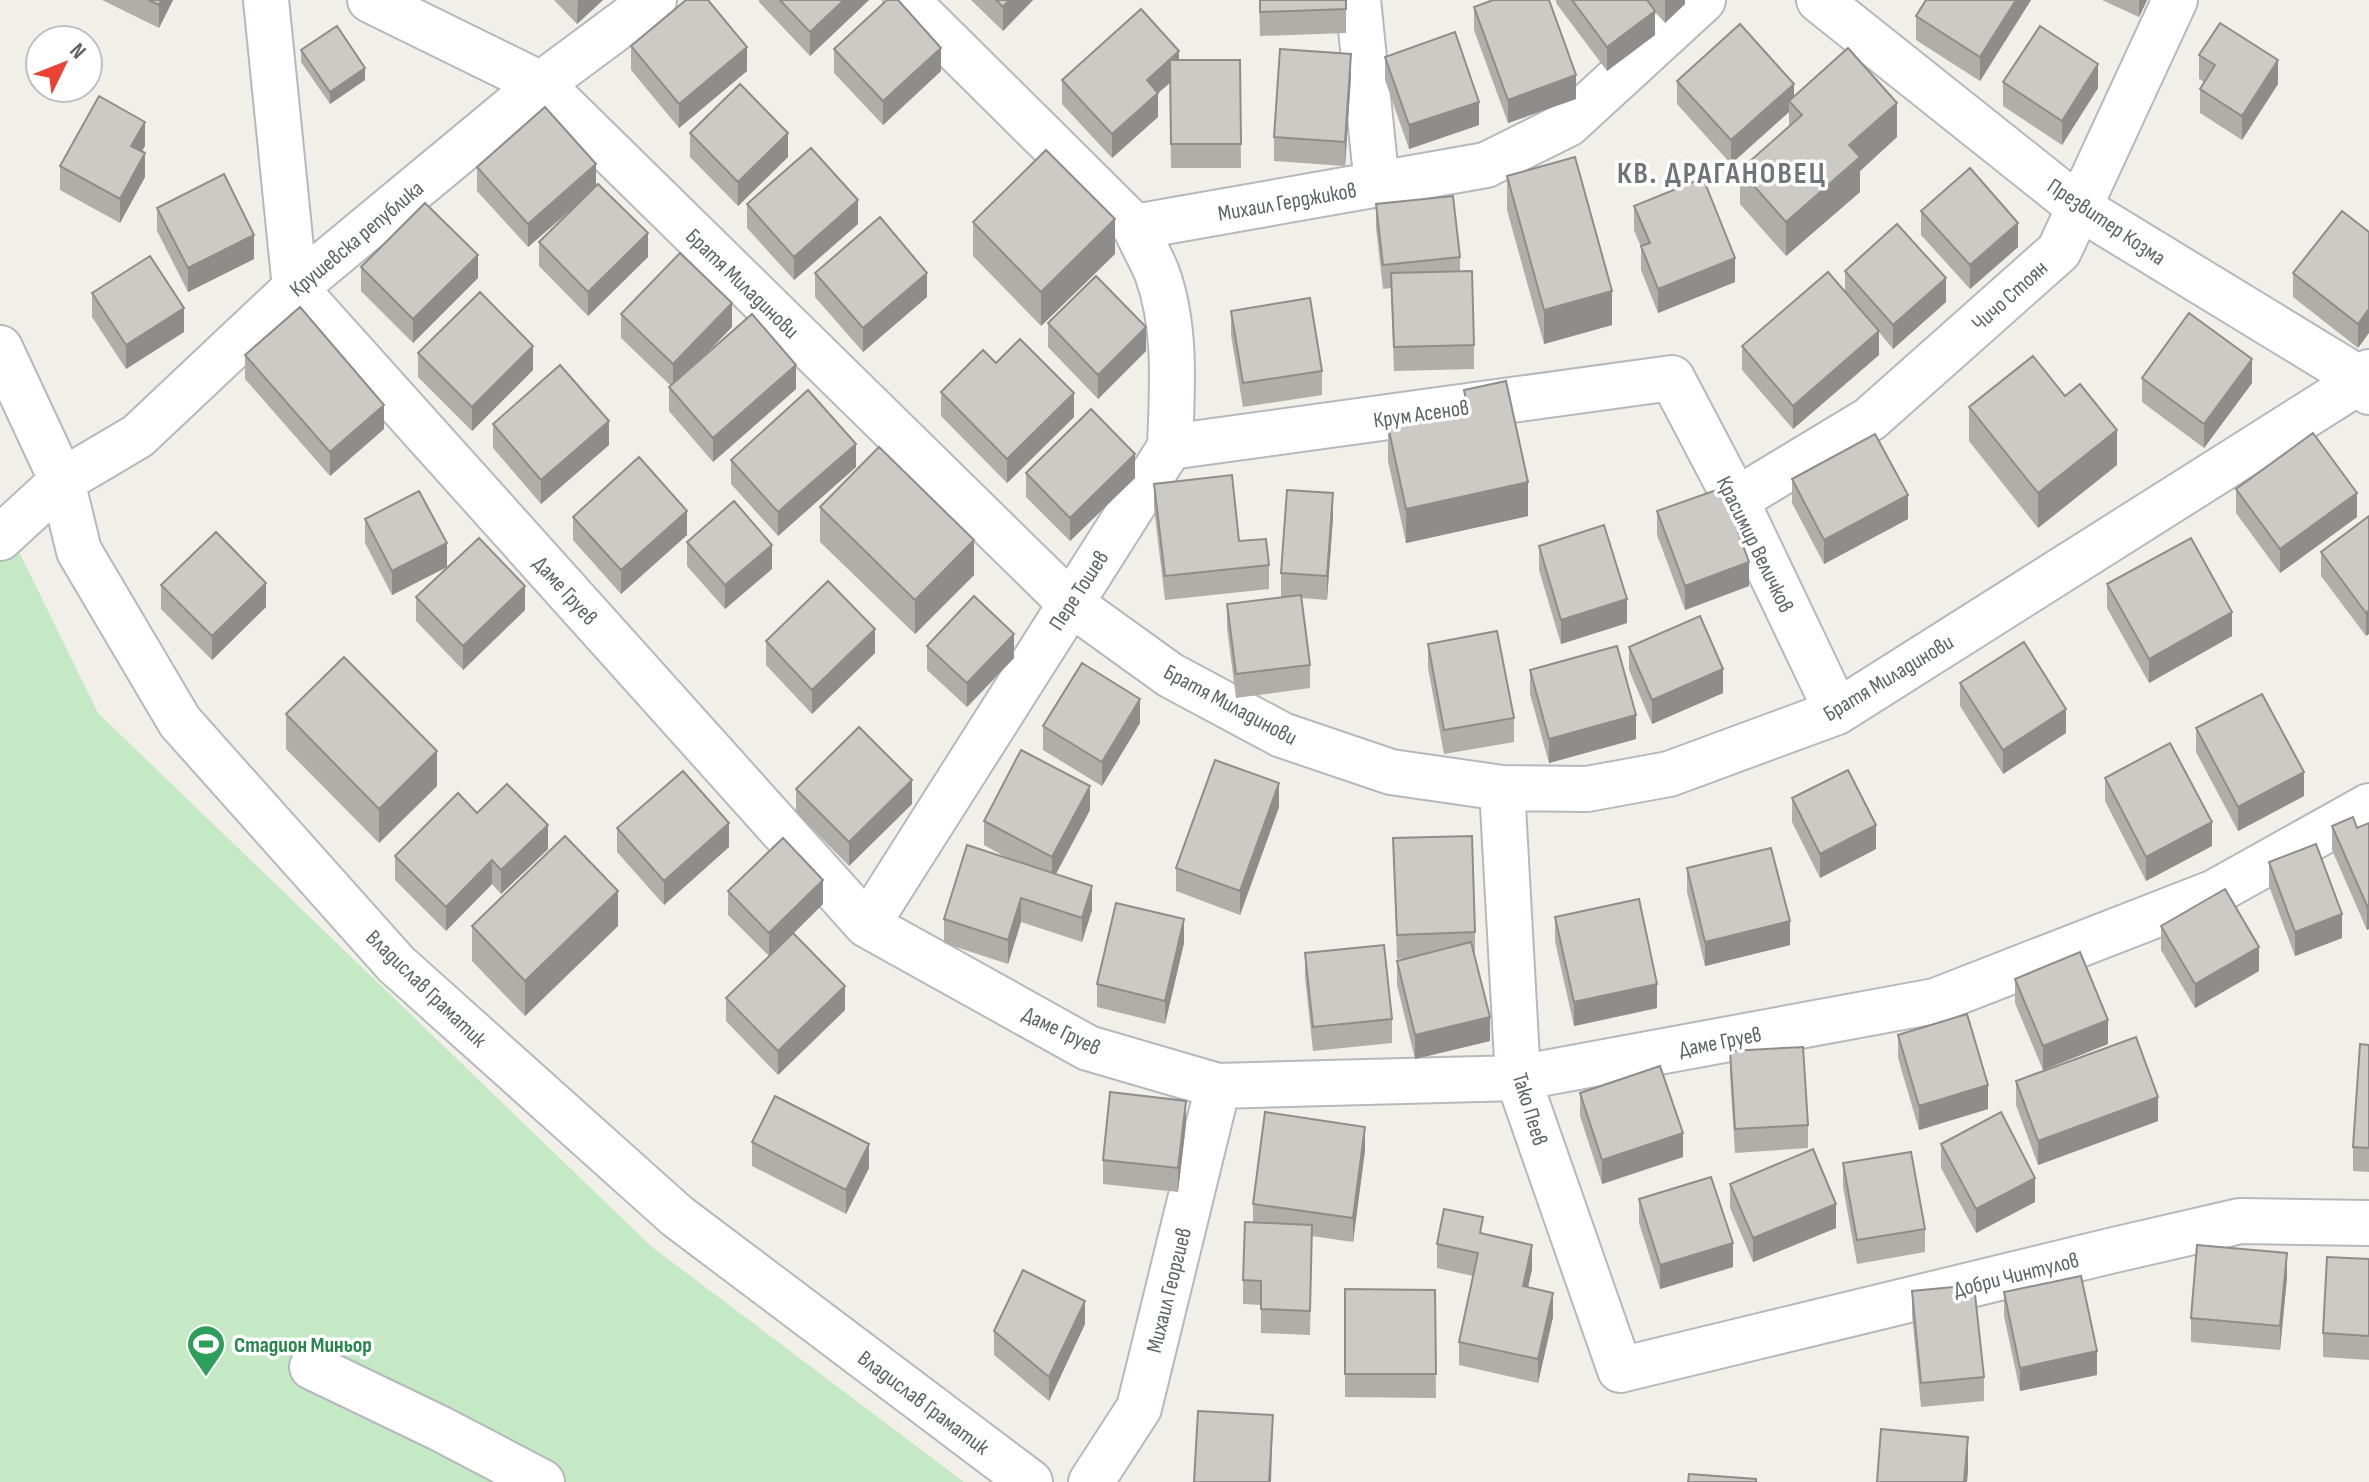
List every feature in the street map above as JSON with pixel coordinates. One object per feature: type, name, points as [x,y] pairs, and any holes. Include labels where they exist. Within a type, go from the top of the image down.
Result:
[{"type":"street","points":[[266,0],[295,288]]},
{"type":"street","name":"Братя Миладинови","points":[[370,0],[541,84],[1070,603],[1170,675],[1282,735],[1391,772],[1502,788],[1587,789],[1669,774],[1837,712],[2367,381]]},
{"type":"street","name":"Крушевска република","points":[[0,538],[62,481],[138,436],[295,288],[541,84],[654,0]]},
{"type":"street","points":[[906,0],[1135,227],[1157,275],[1169,326],[1172,389],[1170,447]]},
{"type":"street","points":[[1358,0],[1377,185]]},
{"type":"street","name":"Михаил Герджиков","points":[[1135,227],[1486,165],[1568,124],[1703,0]]},
{"type":"street","name":"Презвитер Козма","points":[[1819,0],[2080,208],[2367,381]]},
{"type":"street","name":"Чичо Стоян","points":[[1736,500],[1870,419],[2059,251],[2175,0]]},
{"type":"street","name":"Даме Груев","points":[[295,288],[867,925],[1088,1048],[1218,1086],[1518,1078],[1935,1001],[2215,892],[2369,806]]},
{"type":"street","name":"Владислав Граматик","points":[[0,348],[62,481],[79,551],[180,722],[396,964],[677,1216],[1030,1482]]},
{"type":"street","name":"Красимир Величков","points":[[1672,378],[1736,500],[1837,712]]},
{"type":"street","name":"Крум Асенов","points":[[1170,447],[1672,378]]},
{"type":"street","name":"Пере Тошев","points":[[867,925],[1170,447]]},
{"type":"street","name":"Тако Пеев","points":[[1502,788],[1518,1078],[1620,1370]]},
{"type":"street","name":"Михаил Георгиев","points":[[1091,1482],[1139,1408],[1218,1086]]},
{"type":"street","name":"Добри Чинтулов","points":[[1620,1370],[2240,1221],[2369,1223]]},
{"type":"street","points":[[312,1367],[542,1482]]},
{"type":"green space","points":[[0,513],[98,713],[652,1247],[964,1482],[0,1482]]},
{"type":"building","points":[[686,0],[708,0],[747,47],[679,104],[631,46]]},
{"type":"building","points":[[780,0],[844,0],[810,32]]},
{"type":"building","points":[[887,0],[898,0],[941,48],[883,101],[834,49]]},
{"type":"building","points":[[996,0],[1009,0],[1003,7]]},
{"type":"building","points":[[1260,0],[1346,0],[1346,9],[1260,12]]},
{"type":"building","points":[[1493,0],[1549,0],[1576,75],[1508,100],[1474,7]]},
{"type":"building","points":[[1572,0],[1647,0],[1655,11],[1607,47]]},
{"type":"building","points":[[1926,0],[2016,0],[1980,57],[1916,16]]},
{"type":"building","points":[[1141,9],[1179,51],[1147,80],[1158,93],[1112,134],[1062,80]]},
{"type":"building","points":[[2220,23],[2278,60],[2242,116],[2200,89],[2215,65],[2199,55]]},
{"type":"building","points":[[1740,24],[1794,84],[1731,140],[1677,81]]},
{"type":"building","points":[[337,26],[365,68],[330,92],[301,50]]},
{"type":"building","points":[[2040,26],[2098,64],[2062,121],[2003,82]]},
{"type":"building","points":[[1455,32],[1479,102],[1409,125],[1385,57]]},
{"type":"building","points":[[1848,48],[1897,103],[1849,145],[1860,157],[1786,222],[1740,170],[1802,115],[1789,101]]},
{"type":"building","points":[[1280,49],[1351,54],[1345,142],[1274,137]]},
{"type":"building","points":[[1170,60],[1240,60],[1241,144],[1171,144]]},
{"type":"building","points":[[740,84],[788,133],[738,182],[690,133]]},
{"type":"building","points":[[104,99],[145,122],[131,146],[145,153],[120,199],[60,166],[95,104],[104,104]]},
{"type":"building","points":[[545,107],[596,164],[528,224],[477,167]]},
{"type":"building","points":[[811,148],[858,200],[794,257],[747,204]]},
{"type":"building","points":[[1046,150],[1115,219],[1041,292],[973,222]]},
{"type":"building","points":[[1575,157],[1612,291],[1544,310],[1507,176]]},
{"type":"building","points":[[1970,168],[2018,223],[1970,265],[1921,211]]},
{"type":"building","points":[[224,174],[254,235],[188,268],[157,208]]},
{"type":"building","points":[[1703,178],[1735,258],[1658,289],[1641,246],[1650,243],[1634,206]]},
{"type":"building","points":[[598,184],[648,233],[588,292],[539,242]]},
{"type":"building","points":[[1453,196],[1460,257],[1383,265],[1376,204]]},
{"type":"building","points":[[425,203],[478,255],[413,319],[361,267]]},
{"type":"building","points":[[2342,211],[2369,232],[2369,309],[2358,324],[2293,273]]},
{"type":"building","points":[[880,217],[927,273],[863,328],[815,273]]},
{"type":"building","points":[[1897,224],[1946,278],[1893,325],[1845,271]]},
{"type":"building","points":[[680,253],[732,303],[673,364],[621,314]]},
{"type":"building","points":[[150,256],[184,308],[126,345],[92,293]]},
{"type":"building","points":[[1472,271],[1474,345],[1394,347],[1391,273]]},
{"type":"building","points":[[1828,272],[1879,331],[1793,406],[1742,346]]},
{"type":"building","points":[[1096,276],[1146,327],[1098,375],[1048,323]]},
{"type":"building","points":[[480,292],[533,346],[472,407],[418,353]]},
{"type":"building","points":[[1310,298],[1322,371],[1243,383],[1231,311]]},
{"type":"building","points":[[300,307],[384,405],[330,452],[245,355]]},
{"type":"building","points":[[2189,313],[2252,359],[2204,424],[2142,378]]},
{"type":"building","points":[[752,314],[796,365],[713,438],[669,387]]},
{"type":"building","points":[[1020,339],[1074,393],[1007,459],[941,392],[983,350],[996,363]]},
{"type":"building","points":[[2033,356],[2065,396],[2080,384],[2117,430],[2038,493],[1969,407]]},
{"type":"building","points":[[560,365],[609,421],[541,480],[493,424]]},
{"type":"building","points":[[1506,381],[1528,482],[1406,509],[1388,426],[1468,409],[1464,390]]},
{"type":"building","points":[[808,390],[856,444],[778,512],[731,460]]},
{"type":"building","points":[[1091,409],[1135,454],[1070,518],[1026,473]]},
{"type":"building","points":[[2313,433],[2357,493],[2280,549],[2236,489]]},
{"type":"building","points":[[1875,434],[1908,495],[1824,540],[1792,479]]},
{"type":"building","points":[[879,447],[974,540],[915,600],[820,507]]},
{"type":"building","points":[[639,457],[687,511],[621,570],[573,517]]},
{"type":"building","points":[[1232,475],[1239,541],[1266,539],[1269,565],[1165,576],[1154,484]]},
{"type":"building","points":[[1722,488],[1749,562],[1685,586],[1657,511]]},
{"type":"building","points":[[1287,490],[1333,493],[1327,576],[1281,573]]},
{"type":"building","points":[[419,491],[447,543],[392,571],[365,519]]},
{"type":"building","points":[[734,501],[772,545],[725,585],[687,542]]},
{"type":"building","points":[[2369,516],[2369,610],[2366,613],[2321,552]]},
{"type":"building","points":[[1604,525],[1627,599],[1561,620],[1539,546]]},
{"type":"building","points":[[216,532],[266,583],[212,636],[161,585]]},
{"type":"building","points":[[479,538],[525,586],[463,646],[416,597]]},
{"type":"building","points":[[2191,538],[2232,612],[2149,659],[2107,584]]},
{"type":"building","points":[[828,581],[875,629],[812,690],[766,641]]},
{"type":"building","points":[[1301,595],[1310,665],[1236,674],[1227,604]]},
{"type":"building","points":[[974,596],[1014,634],[967,683],[927,646]]},
{"type":"building","points":[[1700,616],[1723,669],[1652,700],[1629,647]]},
{"type":"building","points":[[1497,631],[1514,718],[1444,730],[1428,644]]},
{"type":"building","points":[[2024,642],[2066,709],[2003,750],[1960,683]]},
{"type":"building","points":[[1617,646],[1636,715],[1549,739],[1530,670]]},
{"type":"building","points":[[344,657],[437,751],[379,809],[286,714]]},
{"type":"building","points":[[1082,663],[1140,699],[1102,762],[1043,726]]},
{"type":"building","points":[[2262,694],[2304,772],[2238,807],[2196,728]]},
{"type":"building","points":[[859,727],[912,780],[849,842],[796,789]]},
{"type":"building","points":[[2170,743],[2212,822],[2146,857],[2105,778]]},
{"type":"building","points":[[1021,750],[1090,786],[1052,857],[984,821]]},
{"type":"building","points":[[1215,760],[1279,783],[1240,891],[1176,868]]},
{"type":"building","points":[[1848,770],[1876,825],[1820,854],[1792,798]]},
{"type":"building","points":[[683,771],[729,823],[664,881],[617,828]]},
{"type":"building","points":[[507,784],[548,825],[501,870],[492,860],[446,907],[395,856],[458,793],[477,813]]},
{"type":"building","points":[[2353,817],[2357,828],[2369,823],[2367,906],[2332,826]]},
{"type":"building","points":[[565,836],[618,891],[525,981],[472,926]]},
{"type":"building","points":[[1472,836],[1475,932],[1397,935],[1393,838]]},
{"type":"building","points":[[783,838],[823,880],[769,933],[728,891]]},
{"type":"building","points":[[2316,844],[2342,914],[2295,932],[2269,862]]},
{"type":"building","points":[[967,845],[1092,886],[1082,918],[1021,898],[1008,940],[944,919]]},
{"type":"building","points":[[1771,848],[1790,921],[1705,942],[1687,868]]},
{"type":"building","points":[[2225,889],[2259,947],[2195,984],[2161,926]]},
{"type":"building","points":[[1639,899],[1657,984],[1574,1002],[1555,917]]},
{"type":"building","points":[[1116,903],[1184,919],[1165,1001],[1097,984]]},
{"type":"building","points":[[793,933],[845,986],[778,1051],[726,998]]},
{"type":"building","points":[[1471,942],[1490,1017],[1415,1035],[1397,961]]},
{"type":"building","points":[[1384,945],[1392,1019],[1313,1027],[1305,953]]},
{"type":"building","points":[[2080,952],[2108,1020],[2043,1046],[2015,979]]},
{"type":"building","points":[[1967,1014],[1988,1085],[1919,1106],[1898,1035]]},
{"type":"building","points":[[2136,1037],[2158,1097],[2038,1141],[2016,1081]]},
{"type":"building","points":[[2360,1044],[2369,1045],[2369,1148],[2353,1147]]},
{"type":"building","points":[[1803,1047],[1808,1125],[1735,1129],[1730,1051]]},
{"type":"building","points":[[1660,1066],[1683,1133],[1602,1160],[1580,1093]]},
{"type":"building","points":[[1110,1092],[1186,1101],[1178,1168],[1103,1160]]},
{"type":"building","points":[[775,1096],[869,1144],[846,1190],[752,1142]]},
{"type":"building","points":[[1265,1112],[1365,1127],[1353,1218],[1253,1204]]},
{"type":"building","points":[[2001,1112],[2035,1178],[1976,1209],[1941,1144]]},
{"type":"building","points":[[1813,1149],[1836,1204],[1753,1238],[1730,1184]]},
{"type":"building","points":[[1911,1152],[1925,1229],[1857,1240],[1843,1163]]},
{"type":"building","points":[[1711,1177],[1733,1243],[1660,1265],[1639,1199]]},
{"type":"building","points":[[1444,1209],[1483,1217],[1480,1233],[1532,1245],[1523,1286],[1553,1293],[1538,1359],[1459,1342],[1478,1253],[1437,1244]]},
{"type":"building","points":[[1245,1222],[1312,1225],[1310,1311],[1261,1309],[1261,1281],[1243,1280]]},
{"type":"building","points":[[2197,1245],[2287,1253],[2280,1326],[2191,1318]]},
{"type":"building","points":[[2327,1257],[2369,1259],[2369,1336],[2323,1333]]},
{"type":"building","points":[[1023,1270],[1085,1301],[1049,1377],[994,1331]]},
{"type":"building","points":[[2081,1276],[2097,1351],[2020,1368],[2004,1292]]},
{"type":"building","points":[[1974,1285],[1984,1377],[1921,1383],[1912,1291]]},
{"type":"building","points":[[1345,1289],[1435,1290],[1436,1374],[1345,1374]]},
{"type":"building","points":[[1198,1411],[1273,1415],[1269,1482],[1194,1482]]},
{"type":"building","points":[[1881,1429],[1968,1437],[1964,1482],[1877,1482]]},
{"type":"building","points":[[1689,1474],[1756,1479],[1756,1482],[1688,1482]]},
{"type":"place","name":"Стадион Миньор","points":[[206,1378]]},
{"type":"district","name":"КВ. ДРАГАНОВЕЦ","points":[[1722,173]]}]
